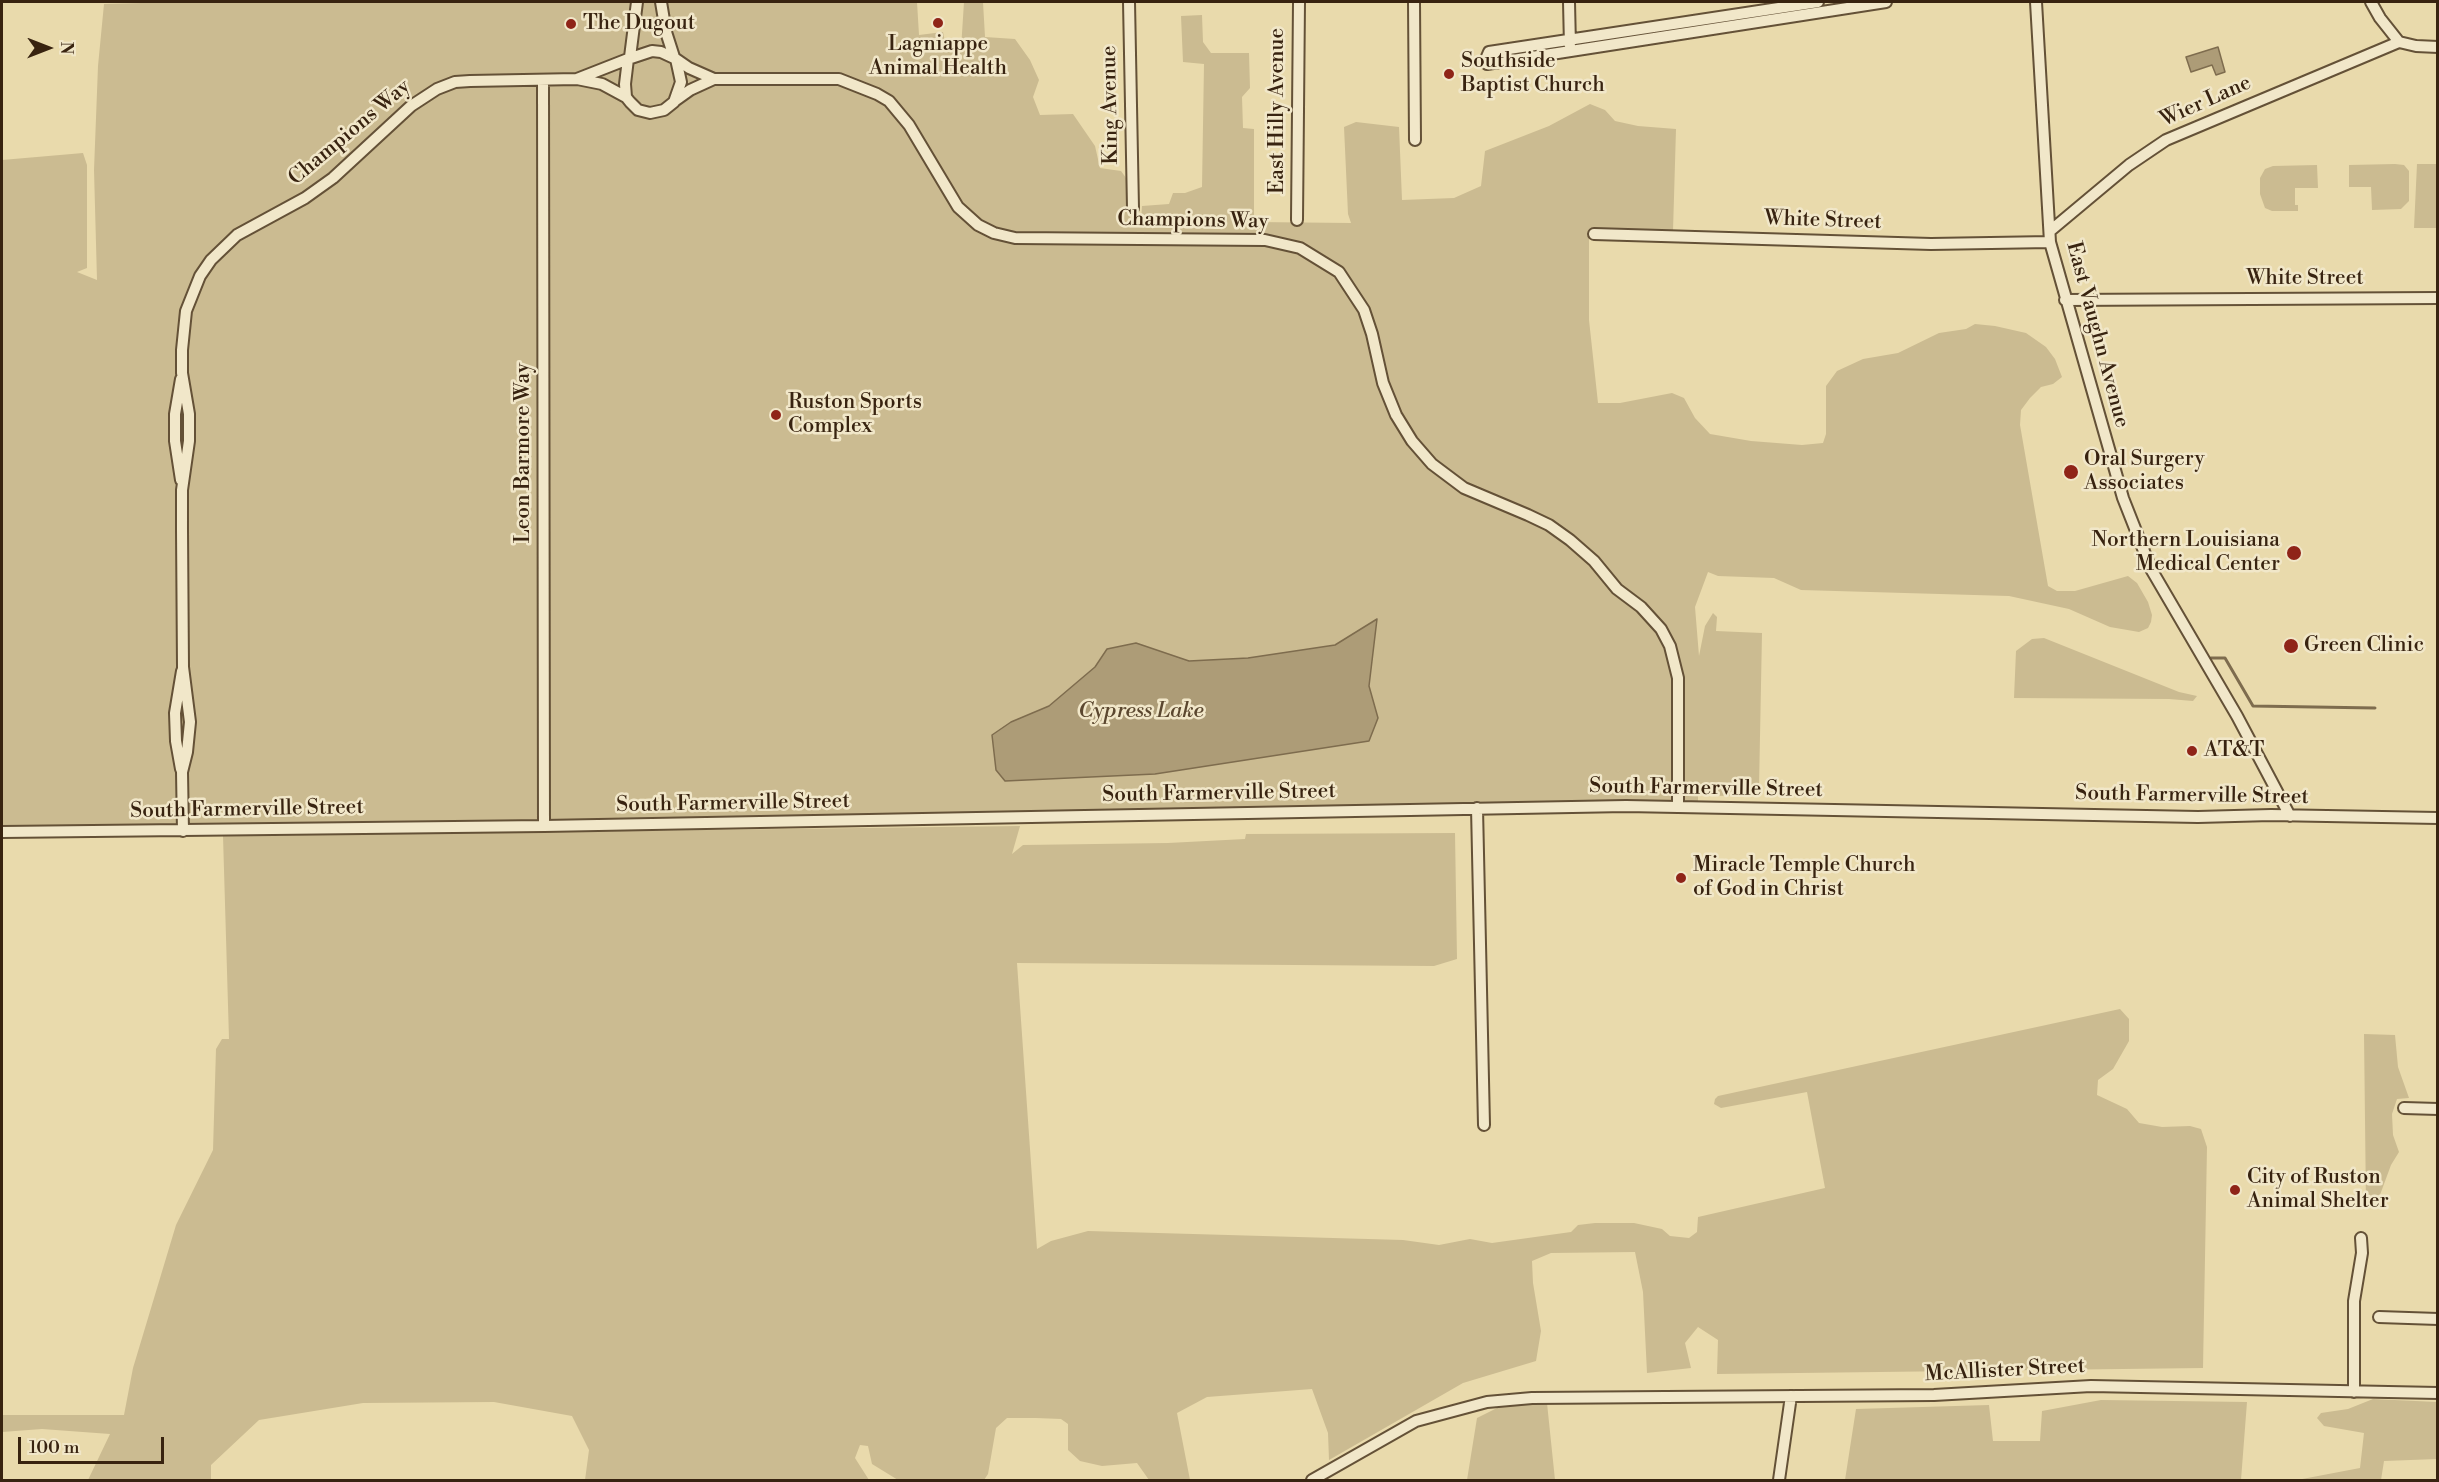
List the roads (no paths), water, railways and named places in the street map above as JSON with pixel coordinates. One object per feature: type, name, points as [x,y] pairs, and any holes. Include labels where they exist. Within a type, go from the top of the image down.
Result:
[{"type":"street","points":[[627,96],[625,84],[638,2]]},
{"type":"street","points":[[661,2],[666,33],[681,82],[674,102]]},
{"type":"street","name":"King Avenue","points":[[1129,2],[1133,208]]},
{"type":"street","name":"East Hilly Avenue","points":[[1297,220],[1299,2]]},
{"type":"street","points":[[1414,2],[1415,140]]},
{"type":"street","points":[[1569,2],[1570,45]]},
{"type":"street","points":[[1818,2],[1570,45],[1487,64],[1486,59],[1489,52],[1570,45],[1833,5],[1886,2]]},
{"type":"street","name":"East Vaughn Avenue","points":[[2036,2],[2050,236],[2065,300],[2123,498],[2149,565],[2237,716],[2290,816]]},
{"type":"street","points":[[2371,2],[2380,18],[2399,42],[2416,46],[2438,47]]},
{"type":"street","name":"Wier Lane","points":[[2050,236],[2129,165],[2166,140],[2399,42]]},
{"type":"street","name":"Champions Way","points":[[577,79],[652,51],[675,58],[689,68],[714,79]]},
{"type":"street","name":"Champions Way","points":[[183,831],[182,772],[190,722],[183,667],[182,490],[189,441],[189,423],[182,373],[183,326],[191,294],[211,260],[237,235],[305,198],[333,178],[411,106],[437,89],[456,82],[470,81],[577,79],[602,84],[627,96],[638,110],[650,113],[664,110],[690,90],[714,79],[832,78],[852,83],[877,93],[889,101],[909,125],[958,207],[978,225],[994,233],[1015,238],[1265,240],[1300,248],[1339,272],[1364,310],[1383,383],[1396,415],[1412,441],[1432,464],[1464,488],[1549,525],[1570,540],[1594,561],[1617,589],[1641,607],[1661,629],[1670,646],[1678,678],[1678,807]]},
{"type":"street","name":"Leon Barmore Way","points":[[543,80],[544,826]]},
{"type":"street","name":"White Street","points":[[1594,234],[1931,244],[2050,236]]},
{"type":"street","name":"White Street","points":[[2065,300],[2438,298]]},
{"type":"street","name":"South Farmerville Street","points":[[2,831],[544,826],[1477,808],[1678,807],[2187,817],[2438,818]]},
{"type":"street","points":[[1477,808],[1484,1125]]},
{"type":"street","points":[[2404,1108],[2438,1109]]},
{"type":"street","points":[[2354,1392],[2354,1301],[2362,1253],[2361,1238]]},
{"type":"street","points":[[2379,1317],[2438,1319]]},
{"type":"street","name":"McAllister Street","points":[[1312,1480],[1416,1421],[1487,1402],[1575,1396],[1934,1395],[2091,1386],[2438,1393]]},
{"type":"street","points":[[1779,1480],[1791,1396]]},
{"type":"water","points":[[2218,47],[2225,72],[2216,75],[2212,65],[2191,72],[2186,57]]},
{"type":"water","name":"Cypress Lake","points":[[1377,619],[1369,686],[1378,718],[1369,741],[1155,774],[1005,781],[996,770],[992,735],[1011,722],[1049,706],[1095,667],[1107,649],[1136,643],[1189,661],[1248,658],[1335,645]]},
{"type":"waterway","points":[[2211,658],[2225,658],[2253,706],[2375,708]]},
{"type":"place","name":"Lagniappe Animal Health","points":[[938,23]]},
{"type":"place","name":"The Dugout","points":[[571,24]]},
{"type":"place","name":"Southside Baptist Church","points":[[1449,74]]},
{"type":"place","name":"Ruston Sports Complex","points":[[776,415]]},
{"type":"place","name":"Oral Surgery Associates","points":[[2071,472]]},
{"type":"place","name":"Northern Louisiana Medical Center","points":[[2294,553]]},
{"type":"place","name":"Green Clinic","points":[[2291,646]]},
{"type":"place","name":"AT&T","points":[[2192,751]]},
{"type":"place","name":"Miracle Temple Church of God in Christ","points":[[1681,878]]},
{"type":"place","name":"City of Ruston Animal Shelter","points":[[2235,1190]]}]
